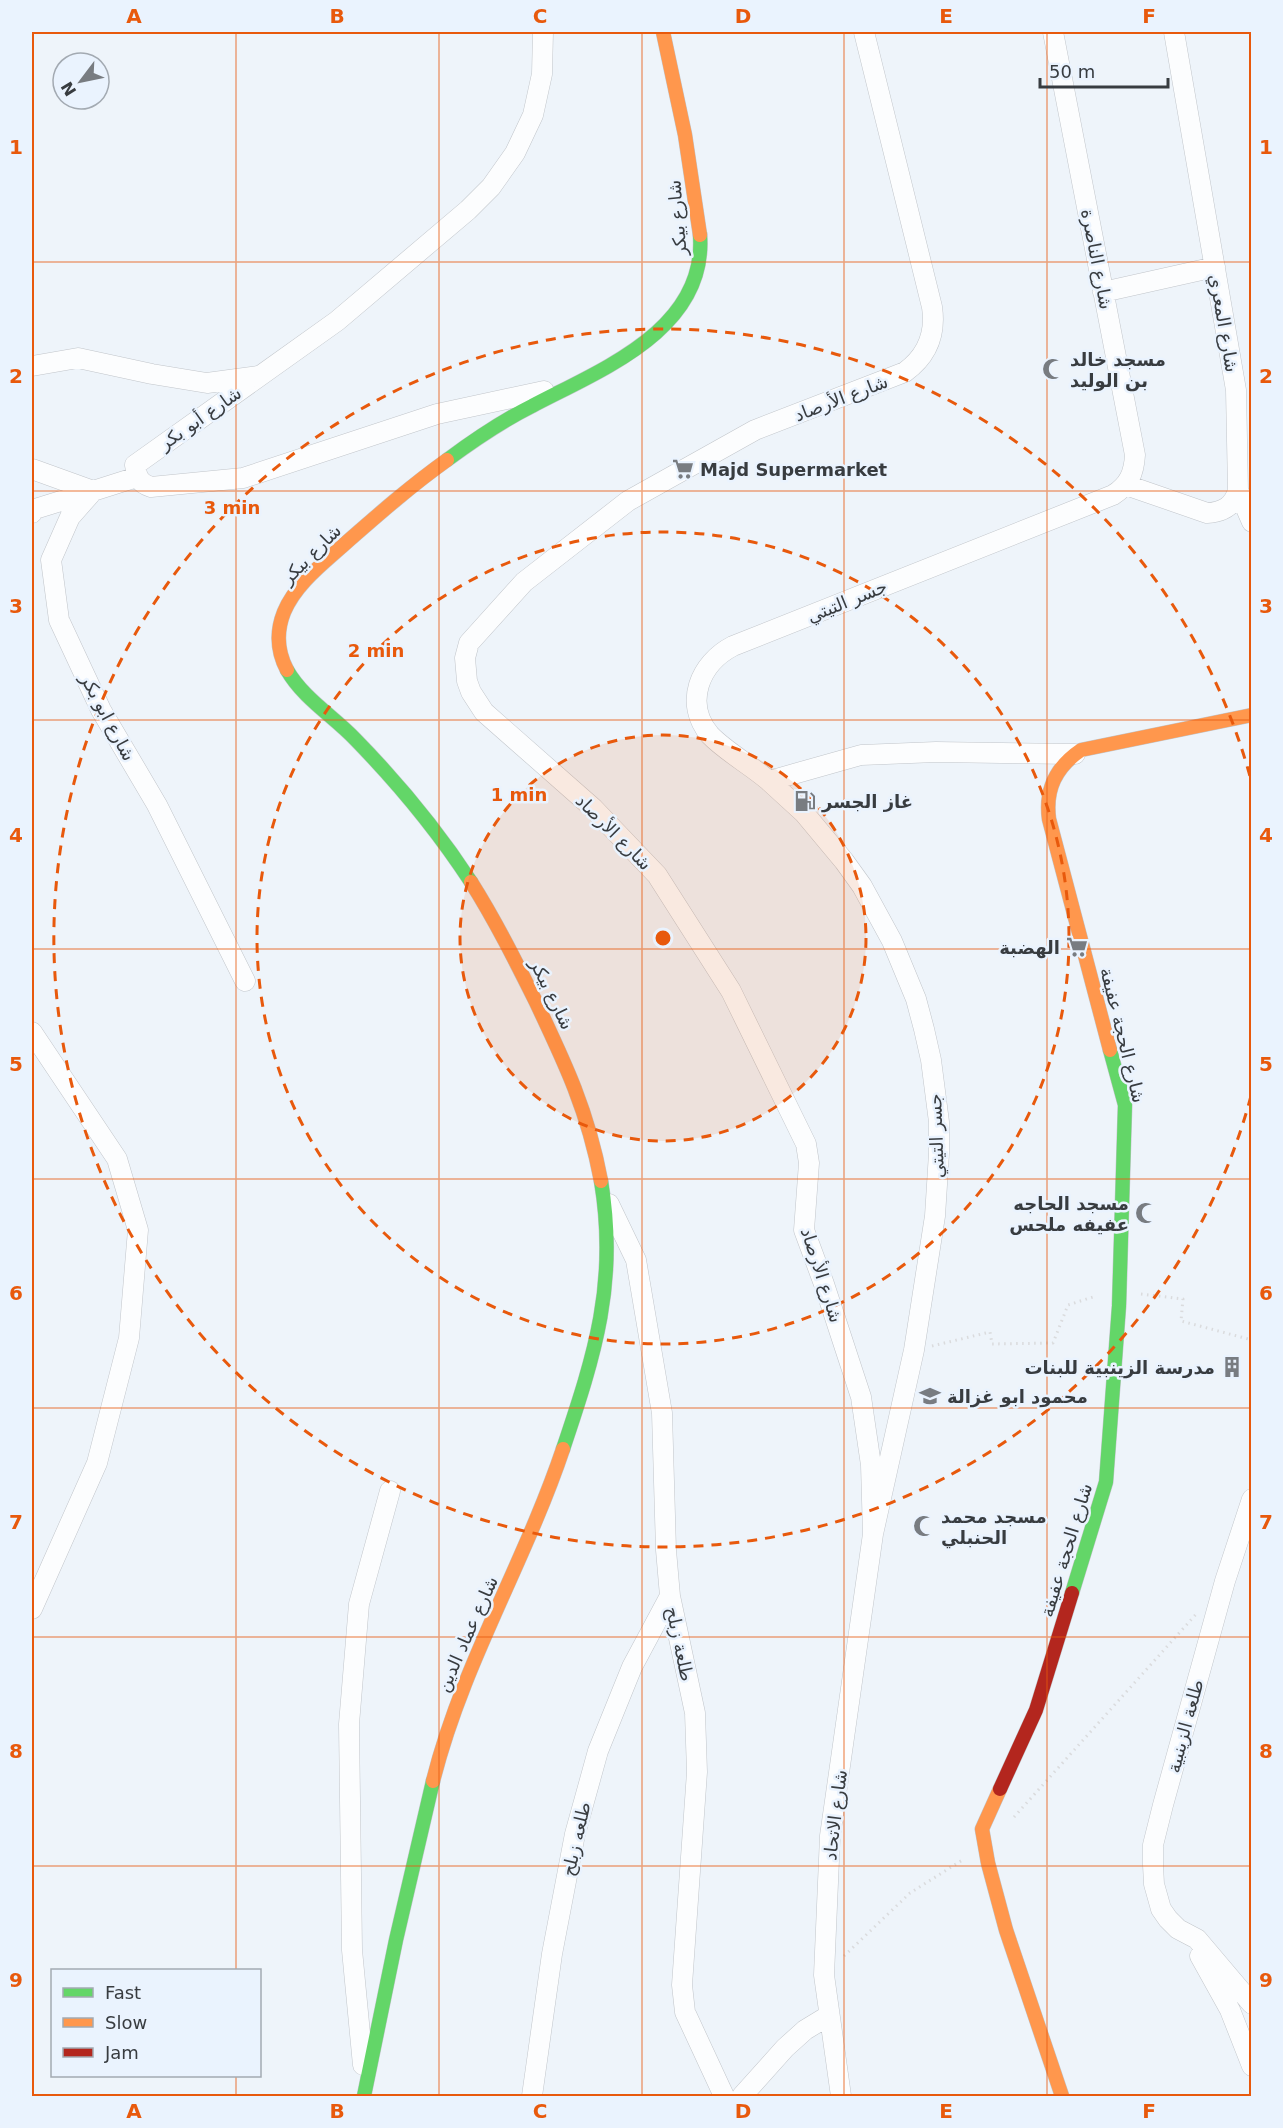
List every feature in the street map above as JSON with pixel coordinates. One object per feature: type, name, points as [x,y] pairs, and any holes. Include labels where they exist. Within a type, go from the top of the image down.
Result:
[{"type":"street","name":"شارع أبو بكر","points":[[136,477],[135,465],[337,321],[468,210],[491,187],[515,153],[532,115],[542,74],[543,32]]},
{"type":"street","name":"شارع بيكر","points":[[603,1191],[588,1124],[567,1066],[513,954],[477,891],[442,838],[398,783],[293,680],[284,665],[278,642],[280,620],[291,599],[366,525],[414,484],[508,418],[620,358],[663,329],[686,301],[696,280],[701,243],[690,161],[663,32]]},
{"type":"street","name":"شارع الأرصاد","points":[[864,32],[932,307],[933,327],[927,348],[914,366],[905,372],[755,430],[628,501],[524,582],[469,643],[465,669],[471,692],[484,712],[593,808],[657,875],[731,991],[806,1144],[809,1163],[804,1230],[861,1397],[871,1465],[873,1534]]},
{"type":"street","name":"شارع الناصرة","points":[[1053,32],[1135,455],[1134,468],[1126,485]]},
{"type":"street","name":"شارع المعري","points":[[1174,32],[1236,390],[1238,490]]},
{"type":"street","points":[[1104,291],[1215,267]]},
{"type":"street","points":[[32,366],[78,358],[207,383],[261,375]]},
{"type":"street","points":[[32,513],[35,509],[136,477],[143,484],[151,487],[243,478],[437,414],[567,386]]},
{"type":"street","points":[[32,470],[93,491]]},
{"type":"street","points":[[1126,485],[1207,513],[1220,512],[1228,507],[1236,497],[1238,490]]},
{"type":"street","name":"جسر التيتي","points":[[873,1534],[914,1350],[935,1216],[939,1153],[936,1091],[924,1029],[905,970],[878,913],[862,886],[804,813],[769,780],[710,735],[700,717],[699,685],[715,657],[733,646],[1113,495],[1126,485]]},
{"type":"street","points":[[1238,490],[1251,522]]},
{"type":"street","name":"شارع ابو بكر","points":[[93,491],[70,517],[51,560],[59,620],[101,710],[157,805],[245,981]]},
{"type":"street","points":[[769,780],[861,754],[936,752],[1075,754],[1081,750],[1251,715]]},
{"type":"street","name":"شارع الحجة عفيفة","points":[[1062,2097],[1048,2047],[1006,1925],[985,1849],[982,1829],[1036,1710],[1106,1482],[1120,1292],[1125,1105],[1049,819],[1047,801],[1053,779],[1058,769],[1075,754]]},
{"type":"street","points":[[32,1032],[117,1159],[138,1230],[129,1338],[97,1463],[32,1609]]},
{"type":"street","name":"طلعة زبلح","points":[[603,1191],[636,1260],[662,1413],[666,1550],[670,1596],[695,1713],[697,1772],[683,1994],[685,2012],[724,2097]]},
{"type":"street","name":"شارع عماد الدين","points":[[365,2094],[399,1925],[433,1782],[454,1709],[553,1484],[593,1358],[607,1278],[608,1241],[603,1191]]},
{"type":"street","points":[[365,2094],[352,1950],[349,1724],[359,1604],[390,1491]]},
{"type":"street","name":"طلعة الزينبية","points":[[1192,1936],[1178,1929],[1161,1909],[1154,1884],[1153,1845],[1225,1581],[1251,1499]]},
{"type":"street","name":"شارع الاتحاد","points":[[841,2097],[824,1975],[830,1836],[873,1534]]},
{"type":"street","name":"طلعه زبلح","points":[[532,2097],[552,1954],[581,1813],[598,1751],[632,1667],[670,1596]]},
{"type":"street","points":[[1192,1936],[1251,2004]]},
{"type":"street","points":[[1192,1936],[1230,2010],[1251,2066]]},
{"type":"street","points":[[742,2097],[785,2048],[805,2030],[828,2016]]},
{"type":"path","points":[[1120,1292],[1182,1299],[1181,1322],[1251,1340]]},
{"type":"path","points":[[914,1350],[990,1332],[992,1344],[1053,1343],[1068,1305],[1098,1295]]},
{"type":"path","points":[[1009,1822],[1201,1608]]},
{"type":"path","points":[[824,1975],[910,1893],[958,1861],[985,1849]]},
{"type":"traffic: fast","points":[[447,460],[510,418],[617,361],[644,343],[668,321],[686,297],[698,268],[700,235]]},
{"type":"traffic: fast","points":[[287,670],[301,689],[355,739],[402,790],[445,844],[471,882]]},
{"type":"traffic: fast","points":[[1072,1593],[1106,1482],[1119,1306],[1125,1105],[1110,1050]]},
{"type":"traffic: fast","points":[[563,1449],[594,1349],[605,1285],[606,1218],[601,1181]]},
{"type":"traffic: fast","points":[[364,2096],[396,1940],[433,1781]]},
{"type":"traffic: slow","points":[[663,32],[685,135],[700,235]]},
{"type":"traffic: slow","points":[[287,670],[281,656],[279,634],[289,601],[312,574],[360,531],[447,460]]},
{"type":"traffic: slow","points":[[1110,1050],[1049,819],[1049,798],[1054,780],[1065,764],[1081,750],[1252,715]]},
{"type":"traffic: slow","points":[[471,882],[512,955],[566,1066],[589,1132],[601,1181]]},
{"type":"traffic: slow","points":[[433,1781],[460,1696],[531,1532],[563,1449]]},
{"type":"traffic: slow","points":[[1000,1789],[982,1829],[988,1863],[1006,1930],[1062,2096]]},
{"type":"traffic: jam","points":[[1000,1789],[1036,1710],[1072,1593]]},
{"type":"place","name":"مسجد خالد بن الوليد","points":[[1053,369]]},
{"type":"place","name":"Majd Supermarket","points":[[683,469]]},
{"type":"place","name":"غاز الجسر","points":[[805,801]]},
{"type":"place","name":"الهضبة","points":[[1077,947]]},
{"type":"place","name":"مسجد الحاجه عفيفه ملحس","points":[[1146,1213]]},
{"type":"place","name":"مدرسة الزينبية للبنات","points":[[1232,1367]]},
{"type":"place","name":"محمود ابو غزالة","points":[[930,1396]]},
{"type":"place","name":"مسجد محمد الحنبلي","points":[[924,1526]]}]
